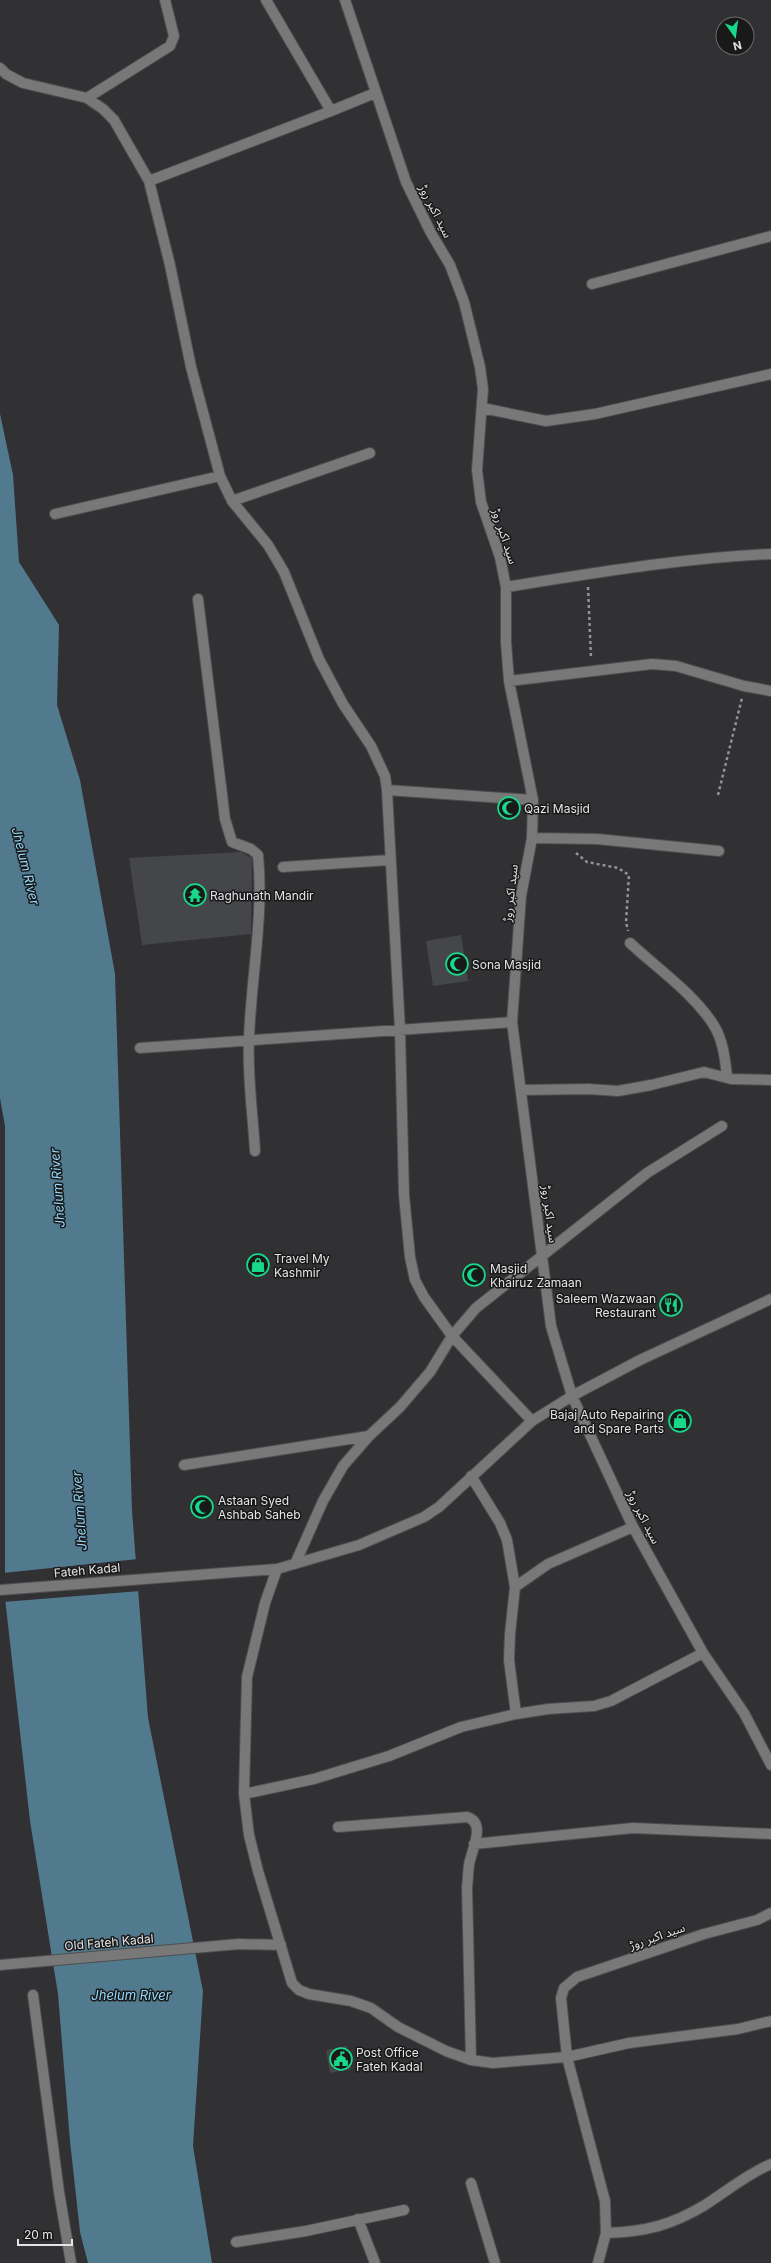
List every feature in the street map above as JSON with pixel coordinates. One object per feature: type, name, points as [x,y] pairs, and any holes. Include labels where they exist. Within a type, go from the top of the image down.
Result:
[{"type":"street","points":[[87,98],[170,46],[174,36],[165,0]]},
{"type":"street","points":[[266,0],[331,110]]},
{"type":"street","name":"سید اکبر روڑ","points":[[345,0],[406,182],[431,233],[450,265],[464,302],[480,367],[483,389],[477,470],[481,502],[500,557],[506,587],[506,642],[510,681],[533,800],[532,838],[521,896],[512,1022],[551,1326],[572,1396],[633,1527],[703,1653],[744,1713],[771,1765]]},
{"type":"street","points":[[0,68],[6,74],[23,83],[87,98],[103,109],[114,120],[149,181],[170,265],[191,367],[220,476],[232,500],[268,545],[284,572],[319,658],[344,704],[371,746],[385,776],[400,1030],[404,1195],[410,1257],[415,1280],[424,1296],[452,1336],[532,1421]]},
{"type":"street","points":[[149,181],[375,93]]},
{"type":"street","points":[[592,284],[771,236]]},
{"type":"street","points":[[482,408],[546,421],[595,414],[771,374]]},
{"type":"street","points":[[232,500],[370,453]]},
{"type":"street","points":[[55,514],[220,476]]},
{"type":"street","points":[[506,587],[634,566],[722,556],[771,554]]},
{"type":"street","points":[[198,599],[227,831],[232,842],[251,849],[258,855],[260,904],[248,1040],[255,1151]]},
{"type":"street","points":[[510,681],[591,670],[652,664],[676,666],[744,686],[771,691]]},
{"type":"street","points":[[387,790],[533,800]]},
{"type":"street","points":[[532,838],[597,839],[719,851]]},
{"type":"street","points":[[283,867],[390,860]]},
{"type":"street","points":[[630,943],[694,1000],[714,1024],[724,1048],[727,1076]]},
{"type":"street","points":[[140,1048],[512,1022]]},
{"type":"street","points":[[521,1090],[588,1089],[618,1091],[704,1072],[715,1076],[727,1076],[731,1079],[771,1080]]},
{"type":"street","points":[[295,1564],[323,1501],[343,1466],[369,1436],[400,1407],[430,1372],[452,1336],[476,1308],[543,1257],[647,1173],[722,1126]]},
{"type":"street","name":"Fateh Kadal","points":[[0,1590],[277,1569],[359,1545],[424,1517],[439,1507],[532,1421],[572,1396],[640,1360],[771,1299]]},
{"type":"street","points":[[184,1465],[369,1436]]},
{"type":"street","points":[[471,1476],[500,1523],[507,1540],[515,1587],[509,1660],[516,1714]]},
{"type":"street","points":[[515,1587],[548,1564],[633,1527]]},
{"type":"street","points":[[277,1569],[265,1604],[247,1677],[244,1794],[249,1835],[258,1871],[292,1983],[299,1990],[318,1996],[351,2001],[371,2008],[404,2030],[446,2051],[471,2060],[493,2063],[567,2057],[628,2043],[738,2029],[771,2021]]},
{"type":"street","points":[[244,1794],[314,1779],[389,1756],[461,1727],[516,1714],[548,1709],[594,1706],[611,1701],[703,1653]]},
{"type":"street","points":[[338,1828],[467,1817],[472,1818],[476,1824],[474,1844],[469,1864],[467,1887],[471,2060]]},
{"type":"street","points":[[474,1844],[633,1828],[771,1834]]},
{"type":"street","name":"سید اکبر روڑ","points":[[567,2057],[562,1998],[564,1988],[577,1977],[704,1934],[757,1920],[771,1913]]},
{"type":"street","name":"Old Fateh Kadal","points":[[3,1964],[214,1946],[260,1943],[281,1945]]},
{"type":"street","points":[[32,1995],[59,2192],[71,2263]]},
{"type":"street","points":[[567,2057],[605,2201],[606,2233],[598,2263]]},
{"type":"street","points":[[606,2233],[651,2230],[673,2222],[705,2205],[771,2164]]},
{"type":"street","points":[[471,2183],[495,2263]]},
{"type":"street","points":[[236,2242],[306,2231],[404,2210]]},
{"type":"street","points":[[358,2219],[375,2263]]},
{"type":"path","points":[[588,574],[591,670]]},
{"type":"path","points":[[718,795],[744,686]]},
{"type":"path","points":[[571,849],[587,862],[618,868],[629,875],[626,922],[630,943]]},
{"type":"water","name":"Jhelum River","points":[[0,414],[13,475],[19,562],[59,625],[57,705],[80,780],[115,974],[132,1511],[148,1718],[203,1991],[193,2146],[212,2263],[88,2263],[80,2232],[70,2141],[58,1994],[30,1821],[5,1598],[5,1126],[0,1098]]},
{"type":"pier","points":[[138,1559],[140,1591],[3,1602],[3,1573]]},
{"type":"building","name":"Raghunath Mandir","points":[[241,852],[252,858],[251,934],[142,945],[129,858]]},
{"type":"building","points":[[461,935],[468,981],[433,986],[426,941]]},
{"type":"building","points":[[347,2046],[351,2069],[330,2073],[326,2050]]},
{"type":"place","name":"Qazi Masjid","points":[[509,808]]},
{"type":"place","name":"Raghunath Mandir","points":[[195,895]]},
{"type":"place","name":"Sona Masjid","points":[[457,964]]},
{"type":"place","name":"Travel My Kashmir","points":[[258,1265]]},
{"type":"place","name":"Masjid Khairuz Zamaan","points":[[474,1275]]},
{"type":"place","name":"Saleem Wazwaan Restaurant","points":[[671,1305]]},
{"type":"place","name":"Bajaj Auto Repairing and Spare Parts","points":[[680,1421]]},
{"type":"place","name":"Astaan Syed Ashbab Saheb","points":[[202,1507]]},
{"type":"place","name":"Post Office Fateh Kadal","points":[[341,2059]]}]
